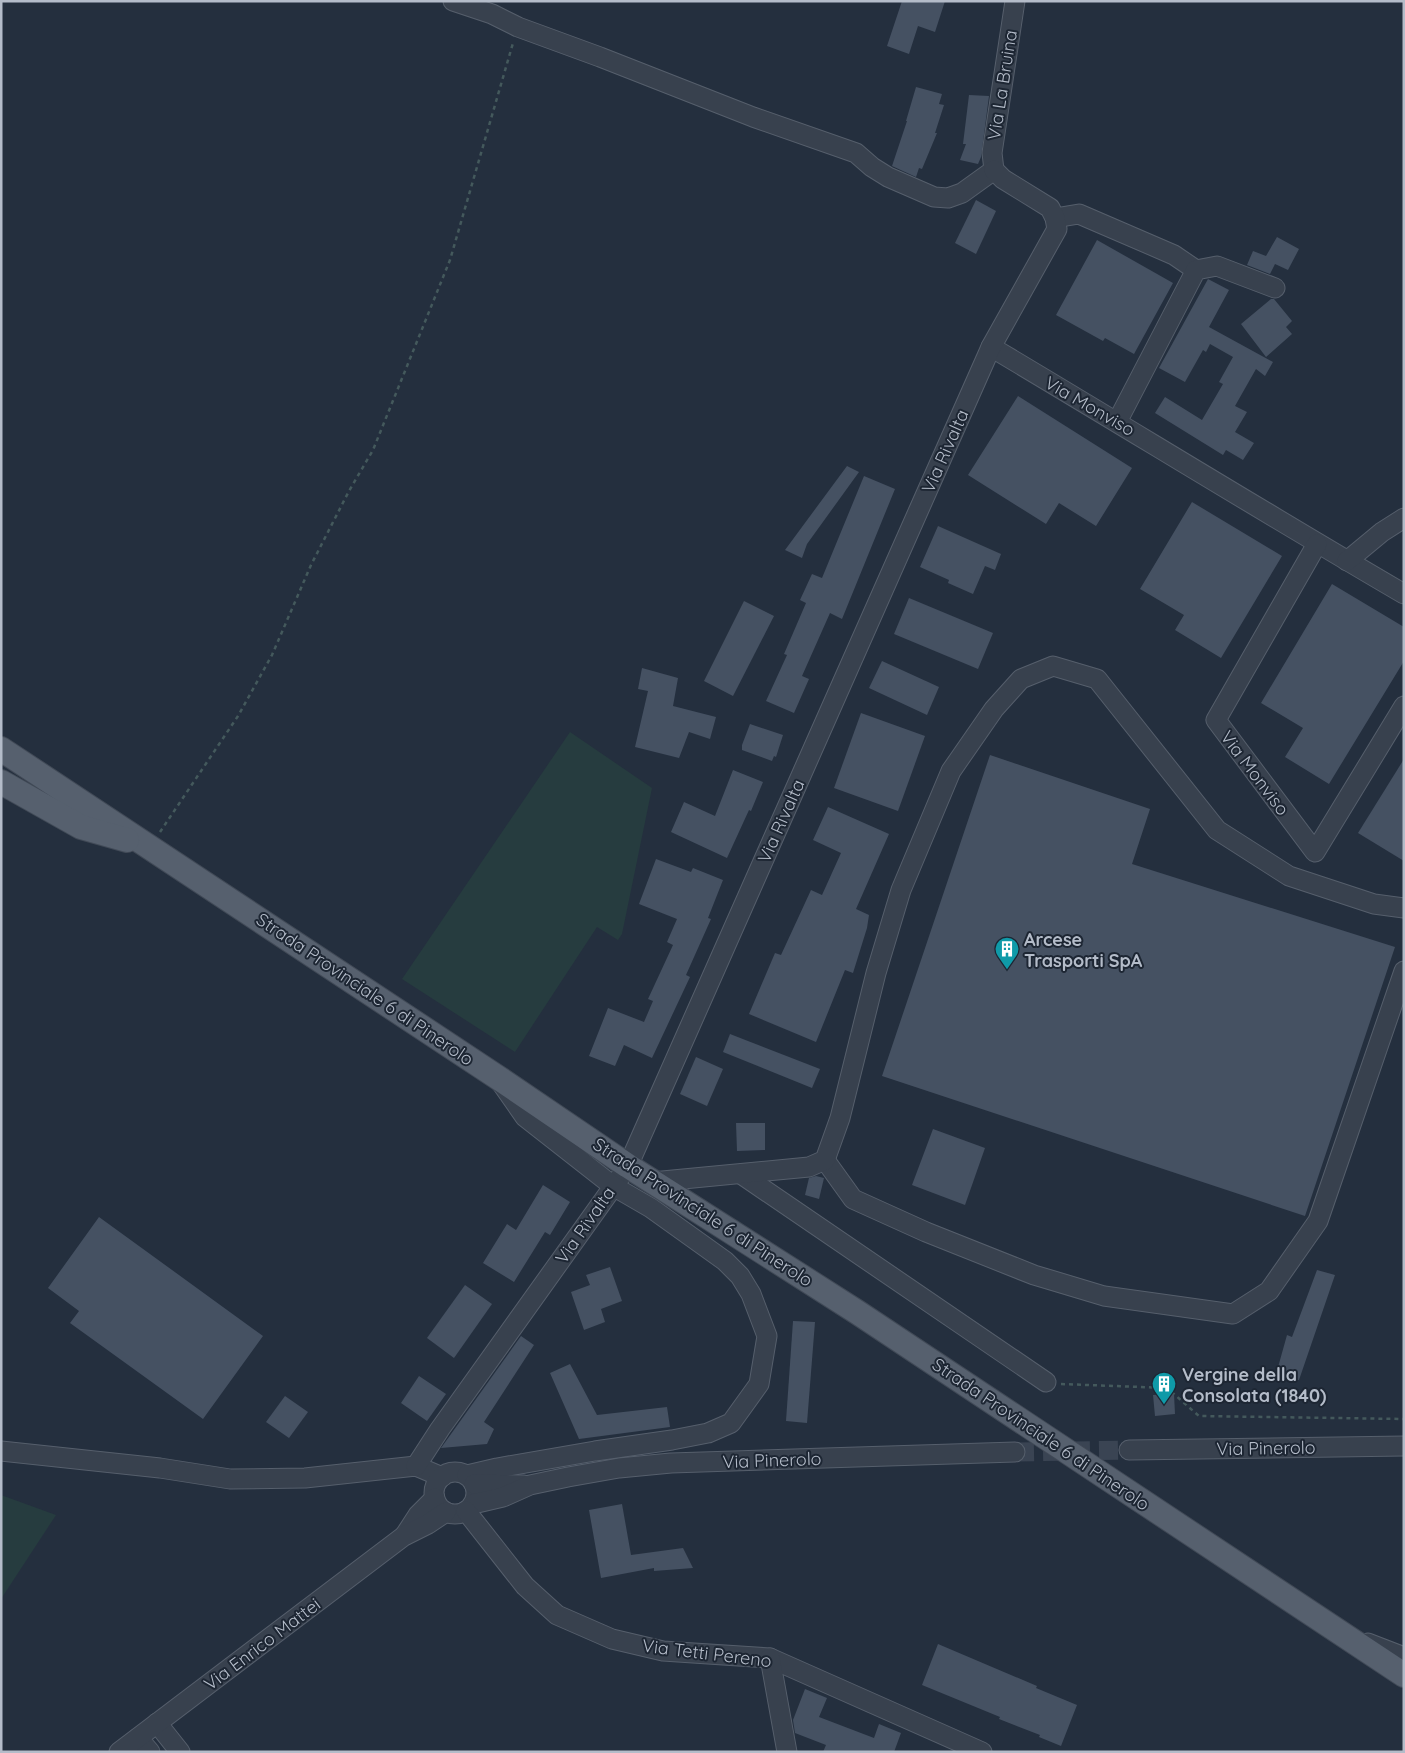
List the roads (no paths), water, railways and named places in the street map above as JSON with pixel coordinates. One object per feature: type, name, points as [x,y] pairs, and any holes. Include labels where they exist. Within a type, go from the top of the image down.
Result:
[{"type":"main road","name":"Strada Provinciale 6 di Pinerolo","points":[[1,750],[497,1077],[652,1182],[865,1317],[1404,1675]]},
{"type":"main road","points":[[1,782],[81,827],[150,847]]},
{"type":"street","points":[[453,1],[492,14],[518,27],[753,117],[856,154],[888,177],[934,196],[948,198],[962,193],[994,170],[1003,179],[1050,208],[1056,218],[1079,214],[1174,255],[1196,270],[1217,266],[1275,288]]},
{"type":"street","name":"Via La Bruina","points":[[994,170],[992,153],[1015,1]]},
{"type":"street","name":"Via Rivalta","points":[[409,1468],[440,1429],[628,1166],[991,347],[1057,229],[1056,218]]},
{"type":"street","points":[[1117,422],[1196,270]]},
{"type":"street","name":"Via Monviso","points":[[991,347],[1317,544],[1404,594]]},
{"type":"street","points":[[1347,561],[1382,532],[1404,518]]},
{"type":"street","name":"Via Monviso","points":[[1317,544],[1216,720],[1315,852],[1404,706]]},
{"type":"street","points":[[652,1182],[687,1177],[809,1167],[825,1160],[840,1118],[876,973],[901,890],[951,771],[994,709],[1021,679],[1053,666],[1097,679],[1217,830],[1289,876],[1374,904],[1404,908]]},
{"type":"street","points":[[825,1160],[853,1200],[926,1232],[1034,1275],[1104,1296],[1232,1314],[1269,1291],[1318,1221],[1404,971]]},
{"type":"street","points":[[440,1493],[455,1472],[471,1480],[507,1466],[672,1440],[708,1432],[731,1423],[759,1384],[767,1336],[751,1294],[740,1276],[725,1261],[652,1208],[613,1186],[525,1117],[497,1077]]},
{"type":"street","points":[[628,1166],[652,1208]]},
{"type":"street","points":[[741,1174],[1046,1382]]},
{"type":"street","name":"Via Pinerolo","points":[[1128,1450],[1404,1446]]},
{"type":"street","points":[[1,1451],[160,1468],[230,1478],[305,1478],[409,1468],[440,1493],[459,1514],[469,1508],[476,1498],[471,1480]]},
{"type":"street","name":"Via Pinerolo","points":[[469,1508],[503,1497],[530,1485],[619,1468],[671,1463],[1015,1452]]},
{"type":"street","name":"Via Pinerolo","points":[[471,1480],[530,1485]]},
{"type":"street","name":"Via Enrico Mattei","points":[[119,1752],[404,1536],[418,1515],[440,1493]]},
{"type":"street","name":"Via Tetti Pereno","points":[[469,1508],[525,1586],[558,1615],[612,1639],[663,1650],[770,1658],[982,1752]]},
{"type":"street","points":[[1336,1630],[1404,1657]]},
{"type":"street","points":[[770,1658],[787,1752]]},
{"type":"street","points":[[157,1723],[180,1752]]},
{"type":"street","points":[[138,1738],[150,1752]]},
{"type":"tunnel","points":[[1015,1452],[1129,1450]]},
{"type":"place","name":"Arcese Trasporti SpA","points":[[1007,970]]},
{"type":"place","name":"Vergine della Consolata (1840)","points":[[1164,1405]]}]
